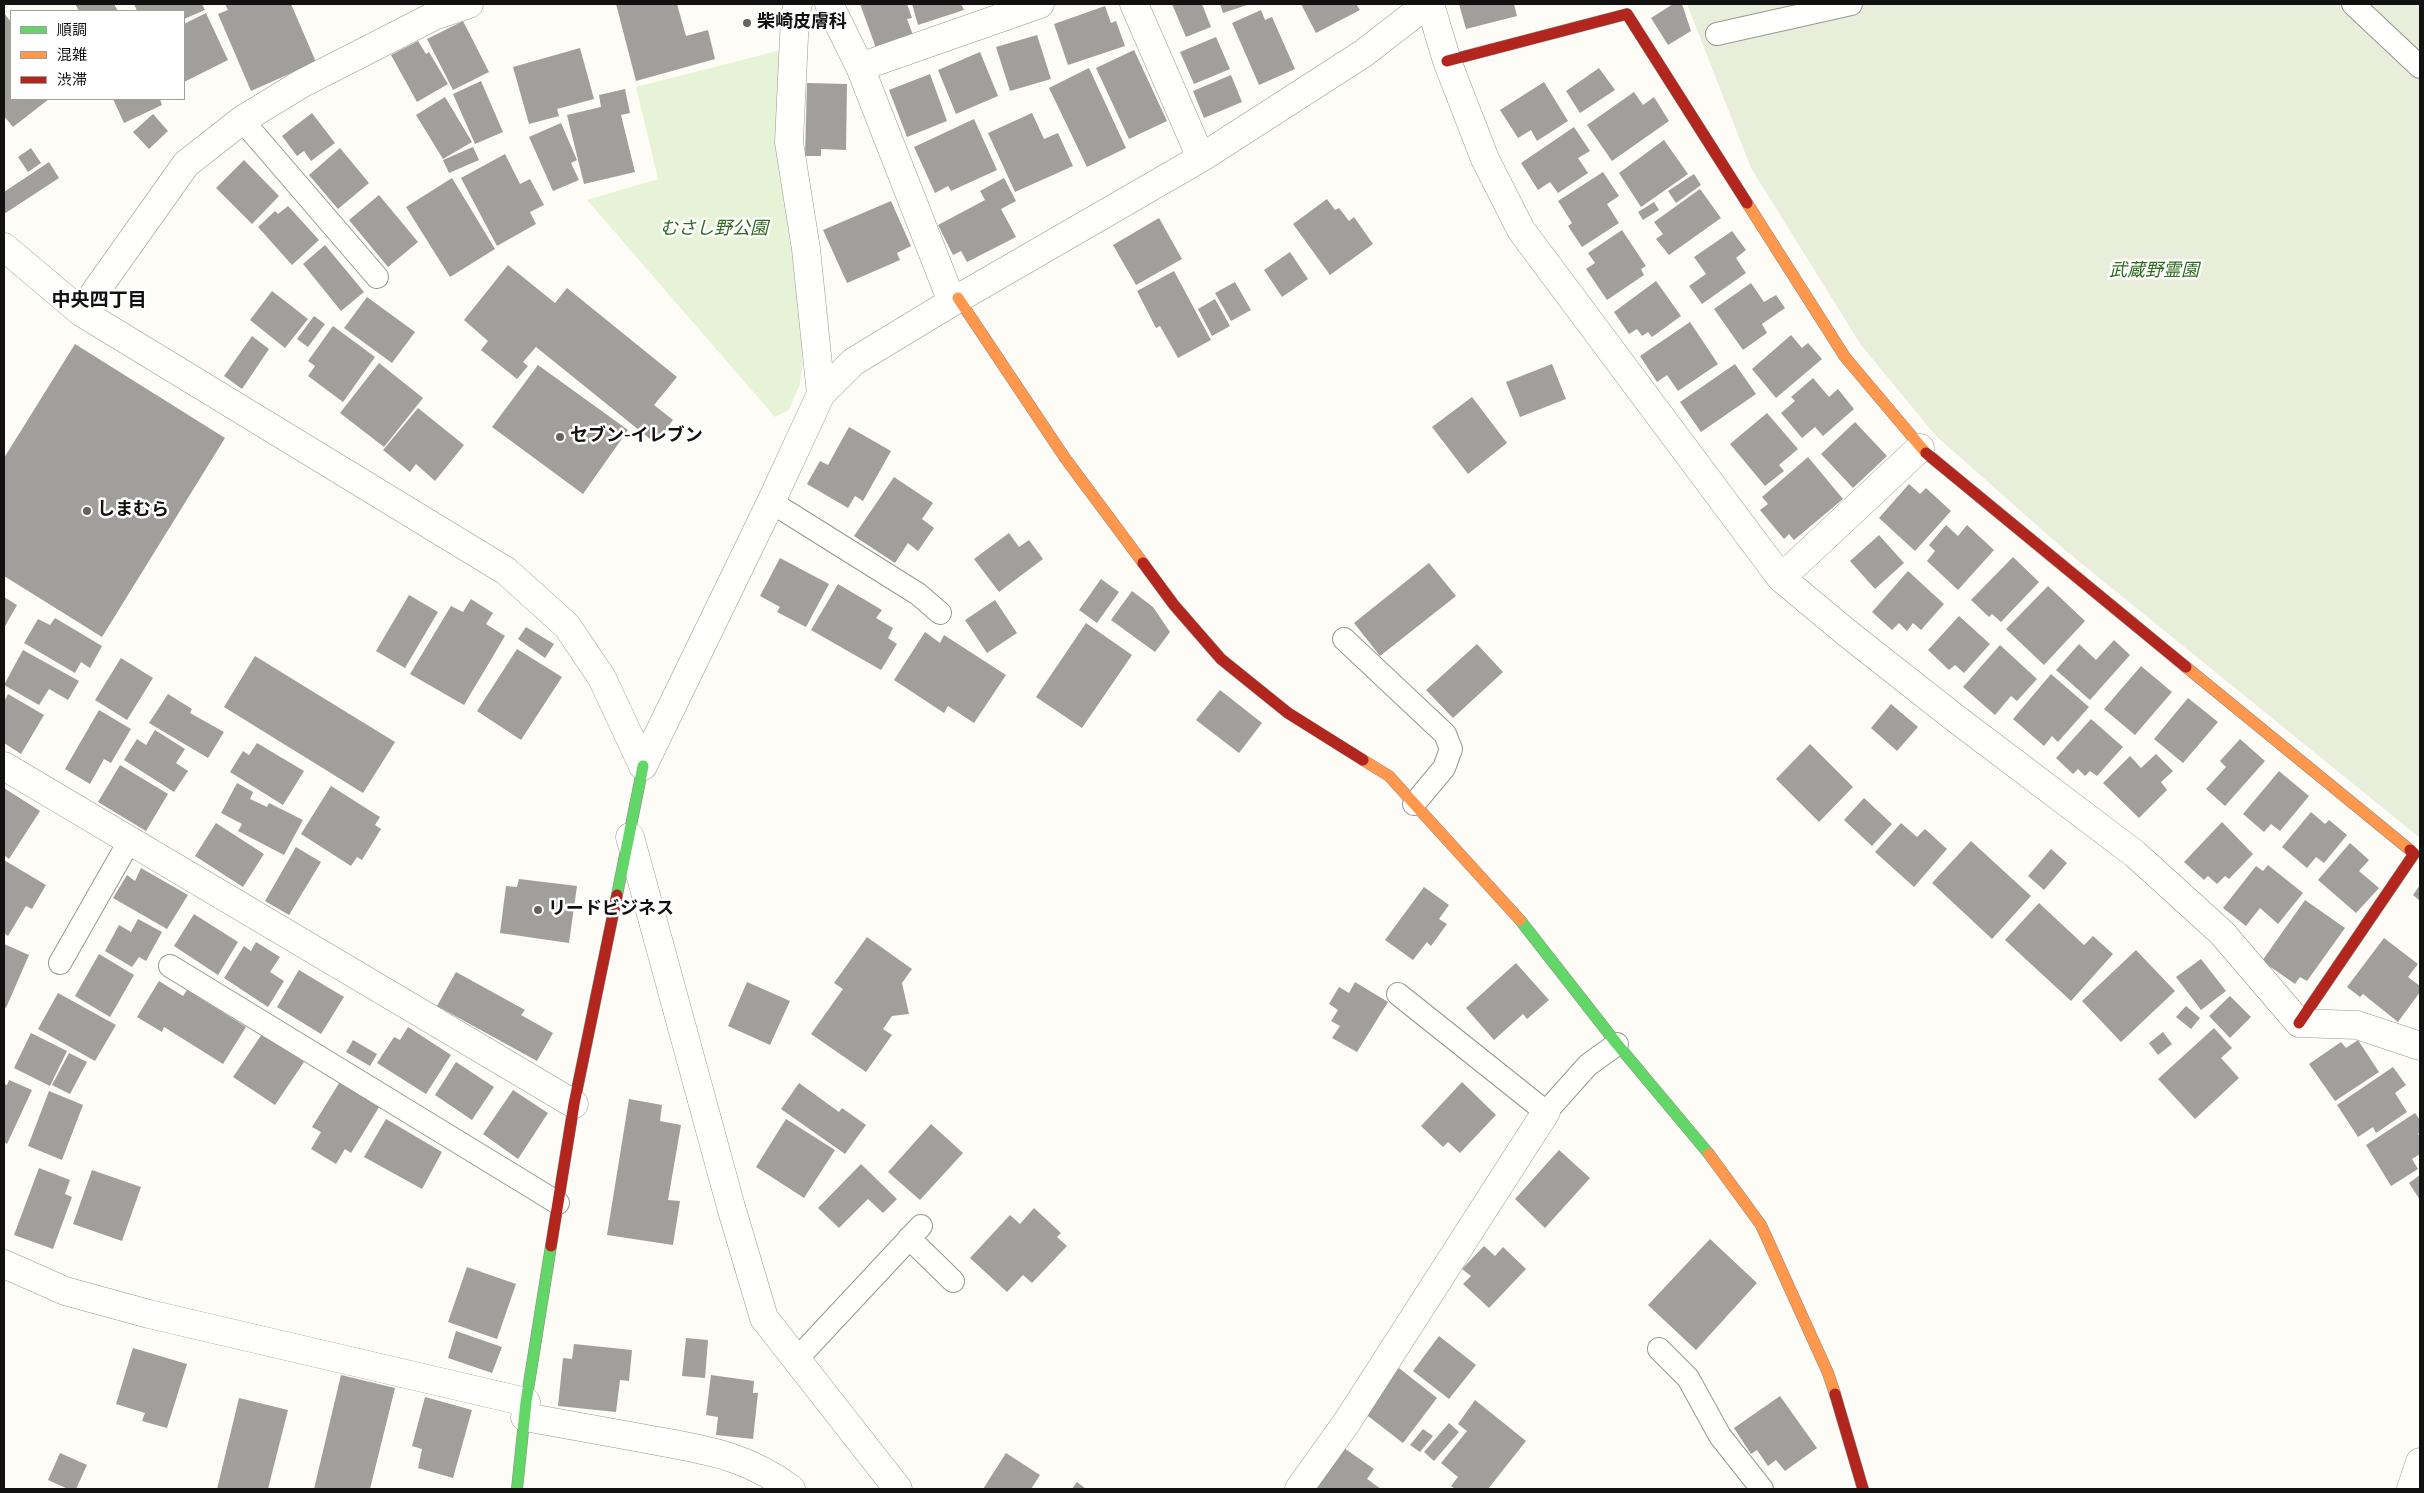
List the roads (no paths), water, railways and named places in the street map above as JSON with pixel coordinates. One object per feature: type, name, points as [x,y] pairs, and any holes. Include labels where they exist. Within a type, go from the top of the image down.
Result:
[{"type":"street","points":[[81,312],[186,164],[242,120],[301,84],[434,16],[469,4]]},
{"type":"street","points":[[798,4],[795,16],[789,142],[806,249],[821,394]]},
{"type":"street","points":[[829,4],[860,68],[955,300],[1065,458],[1174,605],[1221,658],[1288,713],[1389,776],[1510,907],[1617,1044],[1699,1140],[1760,1225],[1828,1373],[1851,1443],[1863,1489]]},
{"type":"street","points":[[860,68],[1040,4]]},
{"type":"street","points":[[1134,4],[1201,158]]},
{"type":"street","points":[[517,1489],[526,1409],[574,1104],[643,766],[771,502],[821,394],[852,362],[955,300],[1201,158],[1364,52],[1428,4],[1447,61],[1485,160],[1521,230],[1781,578],[1955,718],[2135,854],[2222,933],[2299,1023],[2357,1026],[2420,1046]]},
{"type":"street","points":[[1447,61],[1627,14],[1845,357],[1920,448],[2414,854],[2299,1023]]},
{"type":"street","points":[[4,248],[81,312],[506,571],[567,626],[602,678],[643,766]]},
{"type":"street","points":[[1781,578],[1920,448]]},
{"type":"street","points":[[4,766],[574,1104]]},
{"type":"street","points":[[630,837],[731,1207],[764,1318],[795,1361],[898,1489]]},
{"type":"street","points":[[1299,1489],[1347,1422],[1546,1112]]},
{"type":"street","points":[[4,1264],[65,1290],[149,1314],[526,1409],[738,1459],[769,1472],[791,1489]]},
{"type":"street","points":[[2411,1489],[2420,1462]]},
{"type":"lane","points":[[1717,34],[1851,4]]},
{"type":"lane","points":[[2353,4],[2420,67]]},
{"type":"lane","points":[[242,120],[377,277]]},
{"type":"lane","points":[[771,502],[918,594],[940,612]]},
{"type":"lane","points":[[1344,639],[1445,734],[1451,749],[1444,768],[1414,804]]},
{"type":"lane","points":[[60,963],[130,840]]},
{"type":"lane","points":[[170,966],[558,1203]]},
{"type":"lane","points":[[1398,994],[1546,1112],[1588,1065],[1617,1044]]},
{"type":"lane","points":[[795,1361],[915,1232],[953,1281]]},
{"type":"lane","points":[[1659,1349],[1688,1378],[1720,1436],[1762,1489]]},
{"type":"place","name":"柴崎皮膚科","points":[[747,23]]},
{"type":"place","name":"セブン-イレブン","points":[[560,437]]},
{"type":"place","name":"しまむら","points":[[87,511]]},
{"type":"place","name":"リードビジネス","points":[[538,910]]},
{"type":"district","name":"中央四丁目","points":[[99,302]]},
{"type":"park label","name":"むさし野公園","points":[[714,230]]},
{"type":"park label","name":"武蔵野霊園","points":[[2154,272]]}]
